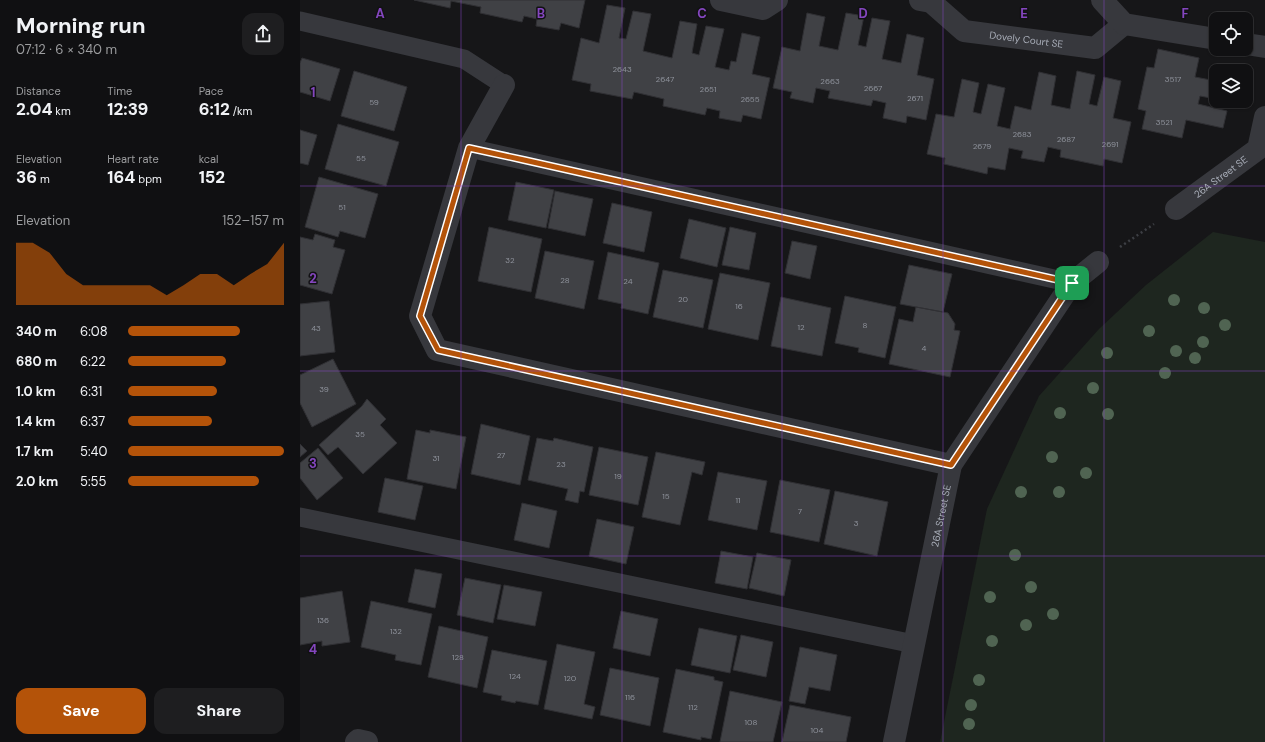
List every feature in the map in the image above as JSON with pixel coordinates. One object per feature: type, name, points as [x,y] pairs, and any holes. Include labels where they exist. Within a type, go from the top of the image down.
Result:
[{"type":"street","points":[[721,0],[763,9],[777,0]]},
{"type":"street","points":[[1102,0],[1124,24],[1209,38]]},
{"type":"street","name":"Dovely Court SE","points":[[928,1],[964,31],[1095,48],[1124,24]]},
{"type":"street","points":[[1253,45],[1265,47]]},
{"type":"street","points":[[504,85],[469,148],[420,316],[438,350],[951,465]]},
{"type":"street","name":"26A Street SE","points":[[1176,210],[1258,149],[1265,117]]},
{"type":"street","name":"26A Street SE","points":[[894,742],[951,465],[1072,283],[1098,262]]},
{"type":"street","points":[[356,742],[358,740],[367,742]]},
{"type":"lane","points":[[300,21],[464,59],[504,85]]},
{"type":"lane","points":[[469,148],[1072,283]]},
{"type":"lane","points":[[300,517],[914,644]]},
{"type":"path","points":[[1098,262],[1176,210]]},
{"type":"shaded area","points":[[1213,232],[1265,242],[1265,742],[940,742],[987,509],[1039,396],[1099,329],[1146,285]]},
{"type":"building","points":[[414,0],[585,0],[579,28],[561,23],[559,30],[536,26],[537,19],[524,16],[522,22],[480,13],[481,7],[451,1],[450,8]]},
{"type":"building","points":[[607,5],[625,8],[619,38],[626,39],[633,11],[651,14],[643,51],[672,58],[680,21],[697,24],[692,53],[699,55],[706,26],[724,29],[715,67],[729,70],[731,61],[736,62],[742,33],[760,37],[752,74],[770,78],[761,119],[743,115],[741,122],[719,118],[720,111],[707,108],[705,115],[663,106],[664,99],[634,92],[632,99],[590,91],[591,84],[572,80],[581,38],[599,43]]},
{"type":"building","points":[[807,13],[825,17],[819,46],[838,50],[846,13],[864,16],[858,45],[866,47],[872,18],[890,21],[882,59],[901,63],[907,34],[924,38],[917,75],[934,79],[926,120],[907,116],[906,123],[883,118],[886,103],[873,100],[871,106],[828,98],[830,91],[816,88],[813,103],[790,98],[792,92],[773,88],[782,47],[800,51]]},
{"type":"building","points":[[1158,49],[1199,58],[1195,77],[1209,80],[1209,98],[1200,96],[1198,104],[1209,107],[1209,108],[1227,111],[1223,128],[1186,120],[1182,138],[1142,129],[1146,111],[1138,109],[1147,67],[1154,68]]},
{"type":"building","points":[[302,58],[340,69],[330,101],[300,92],[300,63]]},
{"type":"building","points":[[354,71],[407,87],[394,131],[341,116]]},
{"type":"building","points":[[1077,71],[1095,75],[1089,104],[1097,106],[1104,77],[1121,81],[1113,118],[1131,122],[1122,163],[1104,159],[1103,166],[1060,157],[1061,150],[1048,147],[1044,162],[1021,158],[1023,151],[1009,148],[1005,170],[988,167],[987,174],[944,164],[945,158],[927,154],[936,114],[954,117],[962,79],[979,83],[973,112],[981,114],[988,84],[1005,88],[997,126],[1010,129],[1015,106],[1031,110],[1039,72],[1056,76],[1051,105],[1070,109]]},
{"type":"building","points":[[338,124],[399,142],[386,186],[325,169]]},
{"type":"building","points":[[300,130],[317,135],[308,165],[300,163]]},
{"type":"building","points":[[319,177],[378,194],[365,238],[340,231],[338,237],[305,227]]},
{"type":"building","points":[[516,182],[554,190],[546,228],[508,220]]},
{"type":"building","points":[[555,191],[593,199],[585,236],[548,228]]},
{"type":"building","points":[[612,203],[652,212],[644,252],[603,243]]},
{"type":"building","points":[[689,219],[726,228],[717,267],[680,258]]},
{"type":"building","points":[[489,227],[542,239],[531,292],[478,281]]},
{"type":"building","points":[[730,227],[756,233],[749,270],[722,265]]},
{"type":"building","points":[[315,234],[335,240],[333,247],[345,250],[332,294],[300,285],[300,237],[313,240]]},
{"type":"building","points":[[792,241],[817,246],[810,279],[785,273]]},
{"type":"building","points":[[545,251],[594,261],[584,309],[535,298]]},
{"type":"building","points":[[608,252],[659,263],[648,314],[621,308],[622,304],[598,299]]},
{"type":"building","points":[[909,265],[952,274],[943,312],[900,304]]},
{"type":"building","points":[[663,270],[713,280],[703,328],[653,317]]},
{"type":"building","points":[[720,273],[770,283],[758,340],[708,329]]},
{"type":"building","points":[[845,296],[896,307],[885,358],[858,352],[859,348],[835,343]]},
{"type":"building","points":[[781,297],[831,308],[822,356],[771,346]]},
{"type":"building","points":[[329,301],[335,352],[300,356],[300,304]]},
{"type":"building","points":[[916,307],[948,313],[955,324],[954,330],[960,331],[950,377],[889,364],[899,319],[913,322]]},
{"type":"building","points":[[333,359],[356,404],[312,427],[300,403],[300,375]]},
{"type":"building","points":[[367,399],[386,419],[380,425],[397,443],[363,474],[338,447],[328,455],[319,445],[362,406]]},
{"type":"building","points":[[481,424],[530,436],[520,485],[471,474]]},
{"type":"building","points":[[416,430],[430,433],[430,430],[466,437],[456,489],[407,479]]},
{"type":"building","points":[[537,438],[553,441],[554,438],[593,447],[584,492],[580,491],[578,503],[565,500],[568,489],[528,480]]},
{"type":"building","points":[[300,444],[307,451],[300,457]]},
{"type":"building","points":[[599,447],[648,457],[638,505],[589,495]]},
{"type":"building","points":[[318,448],[343,478],[317,500],[300,478],[300,463]]},
{"type":"building","points":[[656,452],[705,462],[702,475],[692,472],[680,525],[642,517]]},
{"type":"building","points":[[718,472],[767,481],[757,530],[708,520]]},
{"type":"building","points":[[385,478],[423,486],[415,520],[378,512]]},
{"type":"building","points":[[780,480],[830,490],[819,542],[770,532]]},
{"type":"building","points":[[835,491],[888,502],[877,556],[824,544]]},
{"type":"building","points":[[522,503],[557,511],[549,548],[514,540]]},
{"type":"building","points":[[597,519],[634,527],[626,564],[589,556]]},
{"type":"building","points":[[721,551],[753,557],[747,589],[715,583]]},
{"type":"building","points":[[757,553],[791,560],[784,596],[749,588]]},
{"type":"building","points":[[415,569],[442,574],[435,608],[408,602]]},
{"type":"building","points":[[465,578],[501,585],[493,623],[457,615]]},
{"type":"building","points":[[504,585],[542,592],[535,626],[497,619]]},
{"type":"building","points":[[342,591],[350,642],[322,646],[322,641],[300,645],[300,598]]},
{"type":"building","points":[[371,601],[432,614],[421,665],[395,660],[396,655],[361,647]]},
{"type":"building","points":[[621,611],[658,619],[650,656],[613,648]]},
{"type":"building","points":[[439,626],[488,637],[477,688],[428,677]]},
{"type":"building","points":[[699,628],[737,636],[730,673],[691,665]]},
{"type":"building","points":[[741,635],[773,642],[766,677],[733,670]]},
{"type":"building","points":[[557,644],[595,652],[584,704],[595,707],[592,719],[544,709]]},
{"type":"building","points":[[800,647],[837,655],[830,691],[809,687],[805,704],[789,701]]},
{"type":"building","points":[[492,650],[547,661],[538,705],[501,700],[502,696],[483,692]]},
{"type":"building","points":[[610,668],[659,678],[650,726],[600,715]]},
{"type":"building","points":[[676,669],[714,677],[714,680],[723,682],[711,739],[701,737],[701,740],[663,732]]},
{"type":"building","points":[[730,691],[782,702],[773,742],[720,742]]},
{"type":"building","points":[[790,705],[851,717],[846,742],[782,742]]},
{"type":"route","points":[[469,148],[1072,283],[951,465],[438,350],[420,316],[469,148]]}]
